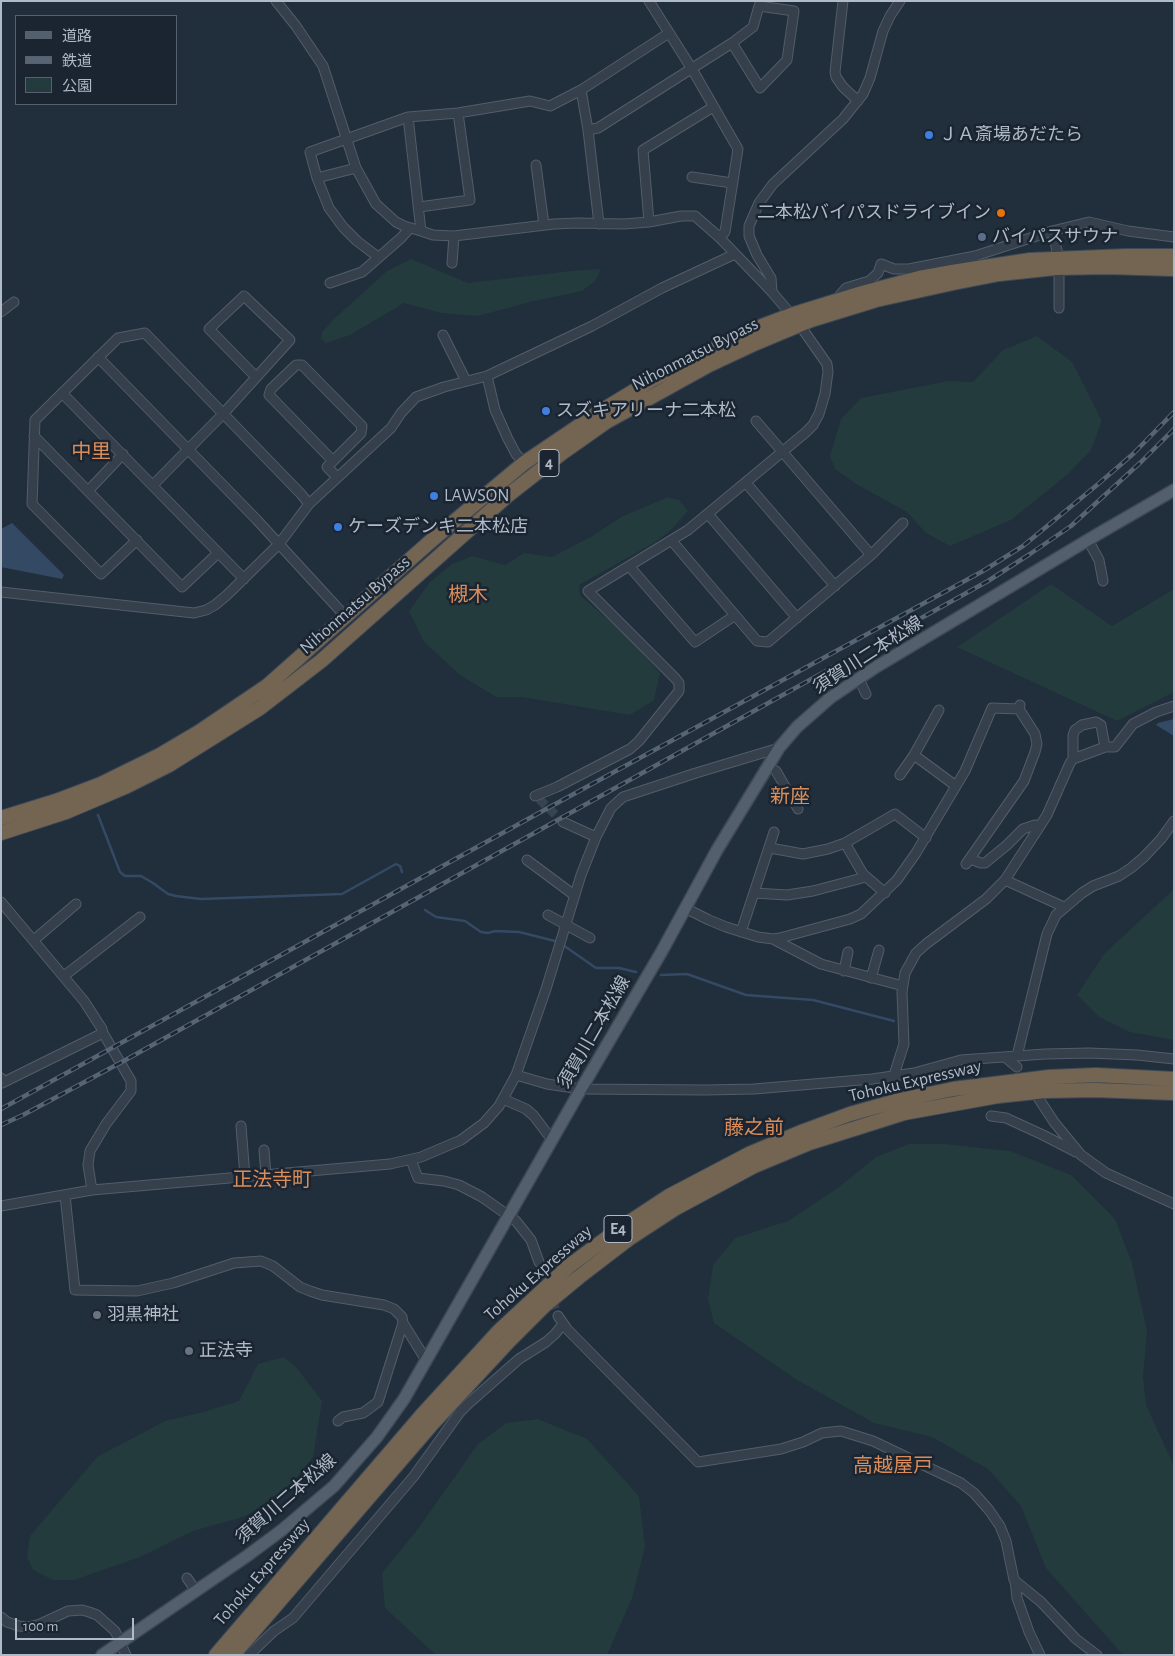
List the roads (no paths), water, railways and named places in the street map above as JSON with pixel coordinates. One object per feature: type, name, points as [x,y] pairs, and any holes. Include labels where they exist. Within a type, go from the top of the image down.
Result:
[{"type":"highway","name":"Nihonmatsu Bypass","points":[[1,818],[56,801],[101,784],[183,741],[267,686],[432,540],[524,463],[601,411],[652,380],[754,329],[876,300],[1059,263],[1126,256],[1174,256]]},
{"type":"highway","name":"Nihonmatsu Bypass","points":[[1,833],[66,812],[125,787],[200,747],[260,708],[308,672],[507,496],[562,453],[606,422],[680,380],[795,320],[834,302],[919,278],[1030,260],[1107,268],[1174,269]]},
{"type":"highway","name":"Tohoku Expressway","points":[[216,1655],[422,1415],[499,1331],[569,1266],[622,1227],[669,1196],[757,1150],[850,1114],[900,1100],[953,1089],[1049,1077],[1096,1075],[1174,1079]]},
{"type":"highway","name":"Tohoku Expressway","points":[[233,1655],[426,1431],[509,1341],[545,1306],[579,1277],[630,1238],[676,1208],[714,1186],[793,1149],[904,1113],[998,1096],[1045,1091],[1094,1090],[1174,1093]]},
{"type":"main road","name":"須賀川二本松線","points":[[102,1655],[282,1530],[334,1486],[377,1437],[404,1399],[508,1215],[662,951],[717,850],[780,748],[797,727],[830,698],[859,679],[1174,490]]},
{"type":"street","points":[[276,1],[296,26],[323,66],[356,168],[376,204],[404,226],[422,232],[454,236],[544,225],[649,222],[681,216],[692,216],[698,218],[772,292],[824,358],[828,372],[825,394],[813,425],[746,483],[672,541],[588,591],[675,678],[679,683],[679,691],[639,742],[630,749],[557,787],[535,796]]},
{"type":"street","points":[[649,1],[692,69],[738,149],[724,232],[719,238]]},
{"type":"street","points":[[843,1],[835,72],[843,87],[858,101]]},
{"type":"street","points":[[772,292],[771,278],[756,255],[749,236],[749,226],[759,203],[772,184],[842,119],[863,94],[870,78],[883,31],[900,1]]},
{"type":"street","points":[[588,130],[598,128],[732,43],[753,27],[760,4],[786,5],[794,11],[787,60],[760,88],[732,43]]},
{"type":"street","points":[[378,257],[357,242],[329,208],[310,152],[408,117],[458,113],[530,101],[550,106],[581,90],[669,34]]},
{"type":"street","points":[[581,90],[588,130],[598,224]]},
{"type":"street","points":[[649,222],[643,150],[713,107]]},
{"type":"street","points":[[418,207],[470,200],[458,113]]},
{"type":"street","points":[[408,117],[422,232]]},
{"type":"street","points":[[536,165],[544,225]]},
{"type":"street","points":[[318,178],[356,168]]},
{"type":"street","points":[[692,178],[732,183]]},
{"type":"street","points":[[834,302],[846,288],[869,281],[878,273],[881,264],[894,269],[909,269],[974,256],[1052,231],[1089,222],[1128,231],[1174,237]]},
{"type":"street","points":[[330,282],[362,272],[410,228]]},
{"type":"street","points":[[1052,231],[1059,263],[1059,308]]},
{"type":"street","points":[[452,263],[454,236]]},
{"type":"street","points":[[1,592],[194,613],[206,610],[215,605],[244,579],[279,544],[309,504],[391,428],[401,413],[416,397],[444,387],[487,376],[592,326],[662,288],[735,254]]},
{"type":"street","points":[[153,485],[223,414],[290,340],[244,296],[209,329],[256,377]]},
{"type":"street","points":[[1,312],[14,302]]},
{"type":"street","points":[[137,540],[101,574],[32,504],[35,420],[118,338],[145,333],[309,504]]},
{"type":"street","points":[[444,335],[466,382]]},
{"type":"street","points":[[98,357],[188,448],[346,617]]},
{"type":"street","points":[[333,461],[269,395],[271,389],[296,365],[302,365],[362,426],[361,433],[333,461],[327,467],[340,474]]},
{"type":"street","points":[[487,376],[495,410],[516,454],[524,463]]},
{"type":"street","points":[[62,393],[244,579]]},
{"type":"street","points":[[756,421],[871,555]]},
{"type":"street","points":[[34,436],[182,587],[218,552]]},
{"type":"street","points":[[89,490],[123,454]]},
{"type":"street","points":[[746,483],[835,586]]},
{"type":"street","points":[[708,514],[797,618]]},
{"type":"street","points":[[672,541],[757,641],[768,642],[871,555],[903,523]]},
{"type":"street","points":[[1088,540],[1099,560],[1103,581]]},
{"type":"street","points":[[630,567],[695,642],[734,616]]},
{"type":"street","points":[[859,679],[866,694]]},
{"type":"street","points":[[1073,759],[1105,747],[1115,747],[1133,724],[1156,712],[1174,706]]},
{"type":"street","points":[[685,908],[709,920],[741,932],[773,939],[850,919],[861,914],[898,880],[926,838],[974,752],[992,708],[1020,707],[1035,734],[1035,752],[1024,781],[968,862],[985,863],[1023,829],[1035,825],[1040,826]]},
{"type":"street","points":[[900,775],[914,755],[939,710]]},
{"type":"street","points":[[894,1075],[904,1044],[905,973],[916,953],[986,899],[1005,880],[1051,807],[1073,759],[1073,735],[1075,730],[1082,725],[1096,722],[1101,725],[1105,747]]},
{"type":"street","points":[[1,1206],[92,1190],[390,1164],[411,1160],[438,1151],[461,1140],[484,1123],[503,1099],[516,1075],[546,989],[574,894],[596,837],[611,808],[624,797],[780,748]]},
{"type":"street","points":[[914,755],[956,786]]},
{"type":"street","points":[[776,771],[798,809]]},
{"type":"street","points":[[770,848],[803,854],[828,849],[845,843],[895,814],[926,838]]},
{"type":"street","points":[[1017,1056],[1048,934],[1056,915],[1093,886],[1119,876],[1144,857],[1170,832],[1174,821]]},
{"type":"street","points":[[563,822],[596,837]]},
{"type":"street","points":[[741,932],[774,832]]},
{"type":"street","points":[[845,843],[866,877],[884,893]]},
{"type":"street","points":[[527,860],[574,894]]},
{"type":"street","points":[[754,893],[787,895],[813,891],[866,877]]},
{"type":"street","points":[[1005,880],[1064,908]]},
{"type":"street","points":[[1,902],[84,1001],[102,1028],[103,1033],[131,1081],[132,1086],[127,1096],[106,1124],[90,1151],[88,1165],[92,1190]]},
{"type":"street","points":[[34,940],[76,904]]},
{"type":"street","points":[[548,915],[590,938]]},
{"type":"street","points":[[64,976],[140,917]]},
{"type":"street","points":[[773,939],[821,964],[904,986]]},
{"type":"street","points":[[871,978],[879,950]]},
{"type":"street","points":[[844,971],[848,952]]},
{"type":"street","points":[[1,1078],[2,1083],[103,1033]]},
{"type":"street","points":[[516,1075],[547,1084],[581,1089],[754,1089],[872,1079],[914,1073],[961,1060],[1090,1053],[1174,1059]]},
{"type":"street","points":[[1005,1057],[1017,1067]]},
{"type":"street","points":[[503,1099],[534,1116],[552,1140]]},
{"type":"street","points":[[1039,1099],[1054,1122],[1081,1155]]},
{"type":"street","points":[[991,1116],[1006,1118],[1043,1135],[1081,1155],[1106,1173],[1174,1204]]},
{"type":"street","points":[[241,1126],[245,1177]]},
{"type":"street","points":[[264,1150],[266,1175]]},
{"type":"street","points":[[411,1160],[418,1178],[459,1185],[482,1197],[508,1215],[523,1229],[531,1240],[539,1262]]},
{"type":"street","points":[[65,1195],[75,1290],[137,1291],[174,1283],[234,1263],[250,1260],[261,1261],[273,1266],[300,1287],[310,1291],[322,1295],[384,1305],[394,1309],[402,1317],[403,1323],[426,1360]]},
{"type":"street","points":[[250,1655],[274,1631],[292,1618],[414,1476],[469,1403],[512,1364],[555,1334],[561,1320],[698,1462],[781,1449],[822,1433],[841,1431],[873,1441],[961,1483],[974,1493],[1000,1526],[1006,1542],[1017,1598],[1029,1632],[1040,1655]]},
{"type":"street","points":[[338,1421],[343,1417],[363,1413],[378,1402],[403,1323]]},
{"type":"street","points":[[187,1578],[196,1591]]},
{"type":"street","points":[[1014,1580],[1041,1602],[1071,1634],[1097,1655]]},
{"type":"street","points":[[1,1617],[7,1622],[29,1627],[68,1611],[82,1610],[96,1615],[106,1622],[115,1632],[126,1655]]},
{"type":"water","points":[[12,523],[64,575],[62,579],[1,567],[1,529]]},
{"type":"water","points":[[1174,719],[1174,736],[1156,725],[1158,723]]},
{"type":"waterway","points":[[98,815],[120,872],[125,876],[141,876],[168,894],[176,896],[201,899],[342,894],[396,864],[400,866],[402,872]]},
{"type":"waterway","points":[[425,910],[436,917],[465,921],[481,932],[519,932],[559,942]]},
{"type":"waterway","points":[[563,945],[596,968],[619,968],[636,972]]},
{"type":"waterway","points":[[661,975],[687,974],[746,995],[813,1000],[894,1021]]},
{"type":"tunnel","points":[[539,799],[563,822]]},
{"type":"tunnel","points":[[539,1262],[558,1316]]},
{"type":"railway","points":[[1,1109],[983,571],[1023,546],[1097,485],[1133,454],[1174,412]]},
{"type":"railway","points":[[1,1125],[120,1063],[988,581],[1071,526],[1174,429]]},
{"type":"place","name":"ＪＡ斎場あだたら","points":[[929,135]]},
{"type":"place","name":"二本松バイパスドライブイン","points":[[1001,213]]},
{"type":"place","name":"バイパスサウナ","points":[[982,237]]},
{"type":"place","name":"スズキアリーナ二本松","points":[[546,411]]},
{"type":"place","name":"LAWSON","points":[[434,496]]},
{"type":"place","name":"ケーズデンキ二本松店","points":[[338,527]]},
{"type":"place","name":"羽黒神社","points":[[97,1315]]},
{"type":"place","name":"正法寺","points":[[189,1351]]},
{"type":"district","name":"中里","points":[[91,452]]},
{"type":"district","name":"槻木","points":[[468,595]]},
{"type":"district","name":"新座","points":[[790,797]]},
{"type":"district","name":"藤之前","points":[[754,1128]]},
{"type":"district","name":"正法寺町","points":[[272,1180]]},
{"type":"district","name":"高越屋戸","points":[[893,1466]]}]
